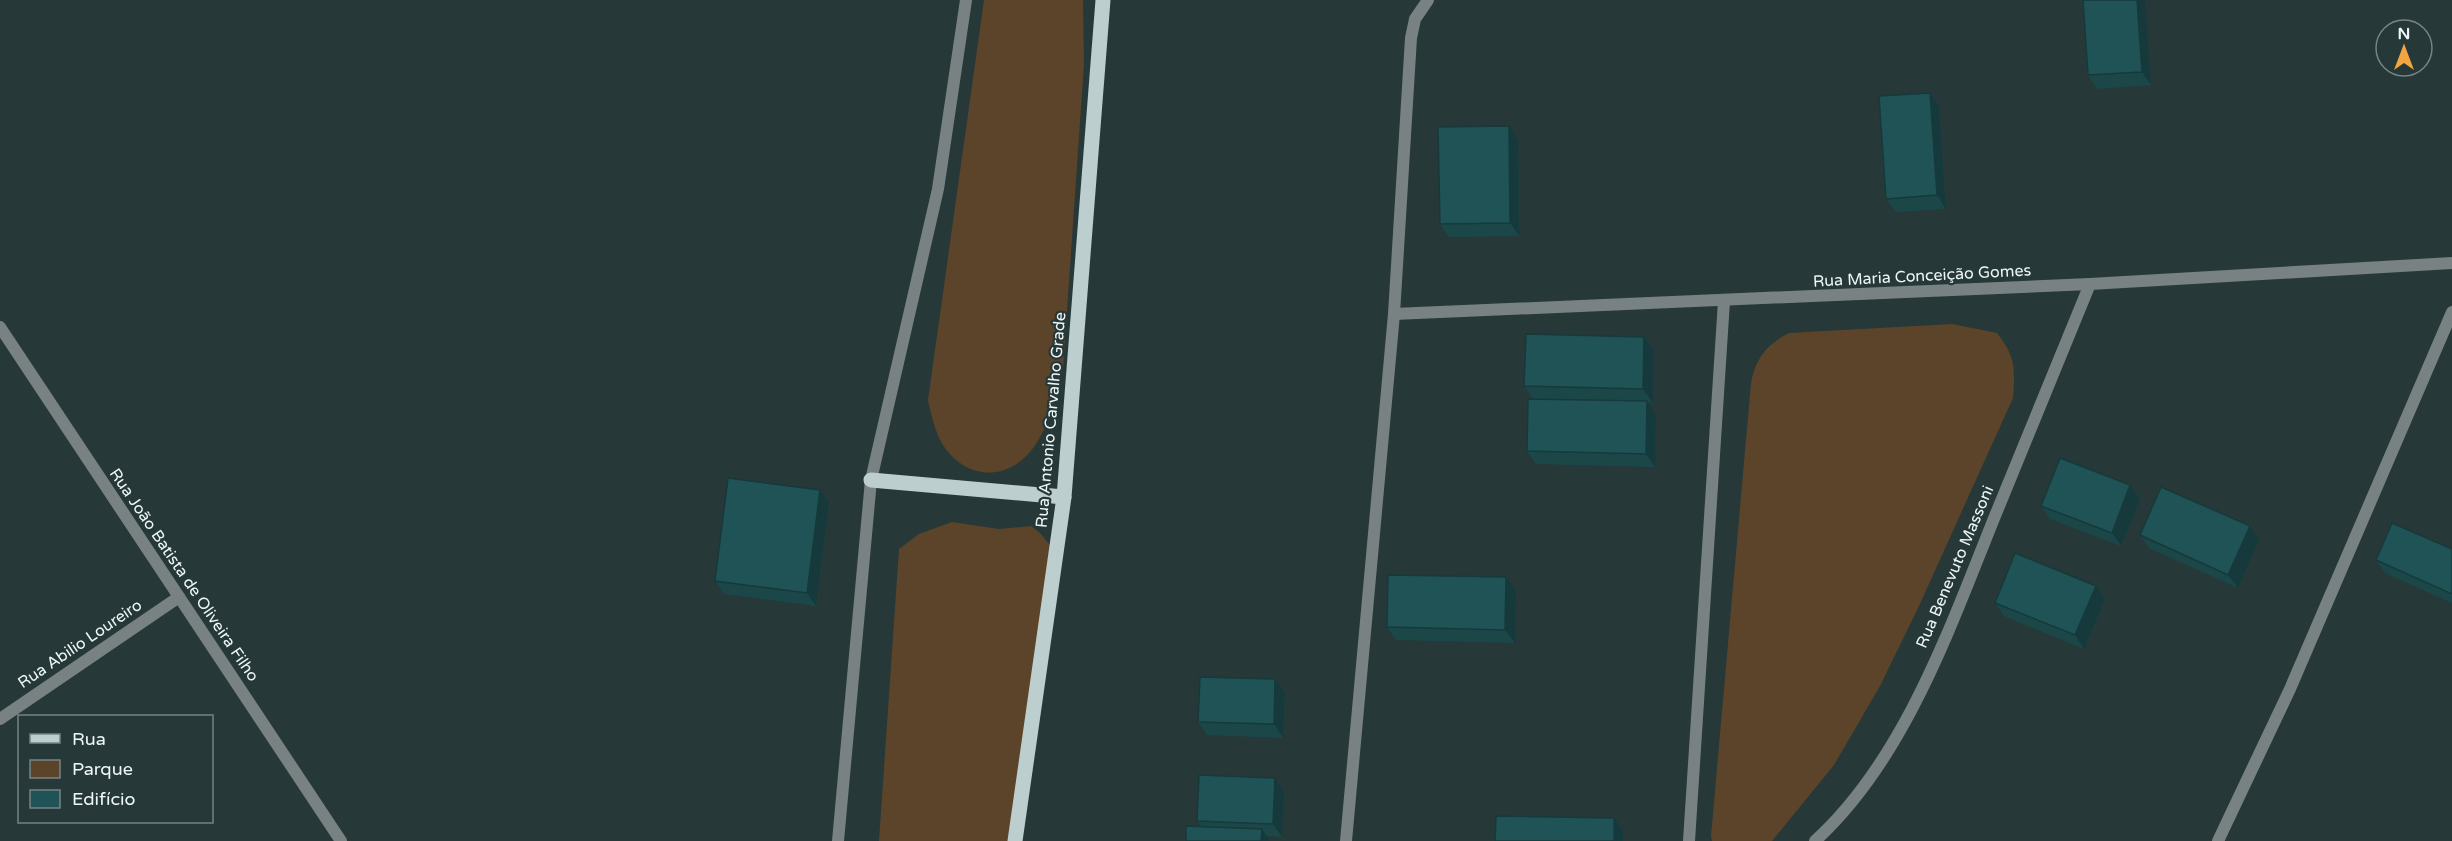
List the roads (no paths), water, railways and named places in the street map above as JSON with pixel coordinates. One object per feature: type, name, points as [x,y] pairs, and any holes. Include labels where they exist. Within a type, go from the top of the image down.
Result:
[{"type":"main road","name":"Rua Antonio Carvalho Grade","points":[[1015,841],[1064,497],[1103,0]]},
{"type":"main road","points":[[871,480],[1064,497]]},
{"type":"street","points":[[838,841],[871,480],[938,189],[966,0]]},
{"type":"street","points":[[1346,841],[1394,314],[1411,38],[1415,20],[1428,0]]},
{"type":"street","name":"Rua Maria Conceição Gomes","points":[[1394,314],[2090,284],[2452,263]]},
{"type":"street","name":"Rua Benevuto Massoni","points":[[1815,841],[1837,821],[1886,754],[1915,701],[1949,630],[2090,284]]},
{"type":"street","points":[[1689,841],[1724,301]]},
{"type":"street","points":[[2218,841],[2290,689],[2452,312]]},
{"type":"street","name":"Rua João Batista de Oliveira Filho","points":[[0,327],[341,841]]},
{"type":"street","name":"Rua Abilio Loureiro","points":[[0,719],[179,597]]}]
